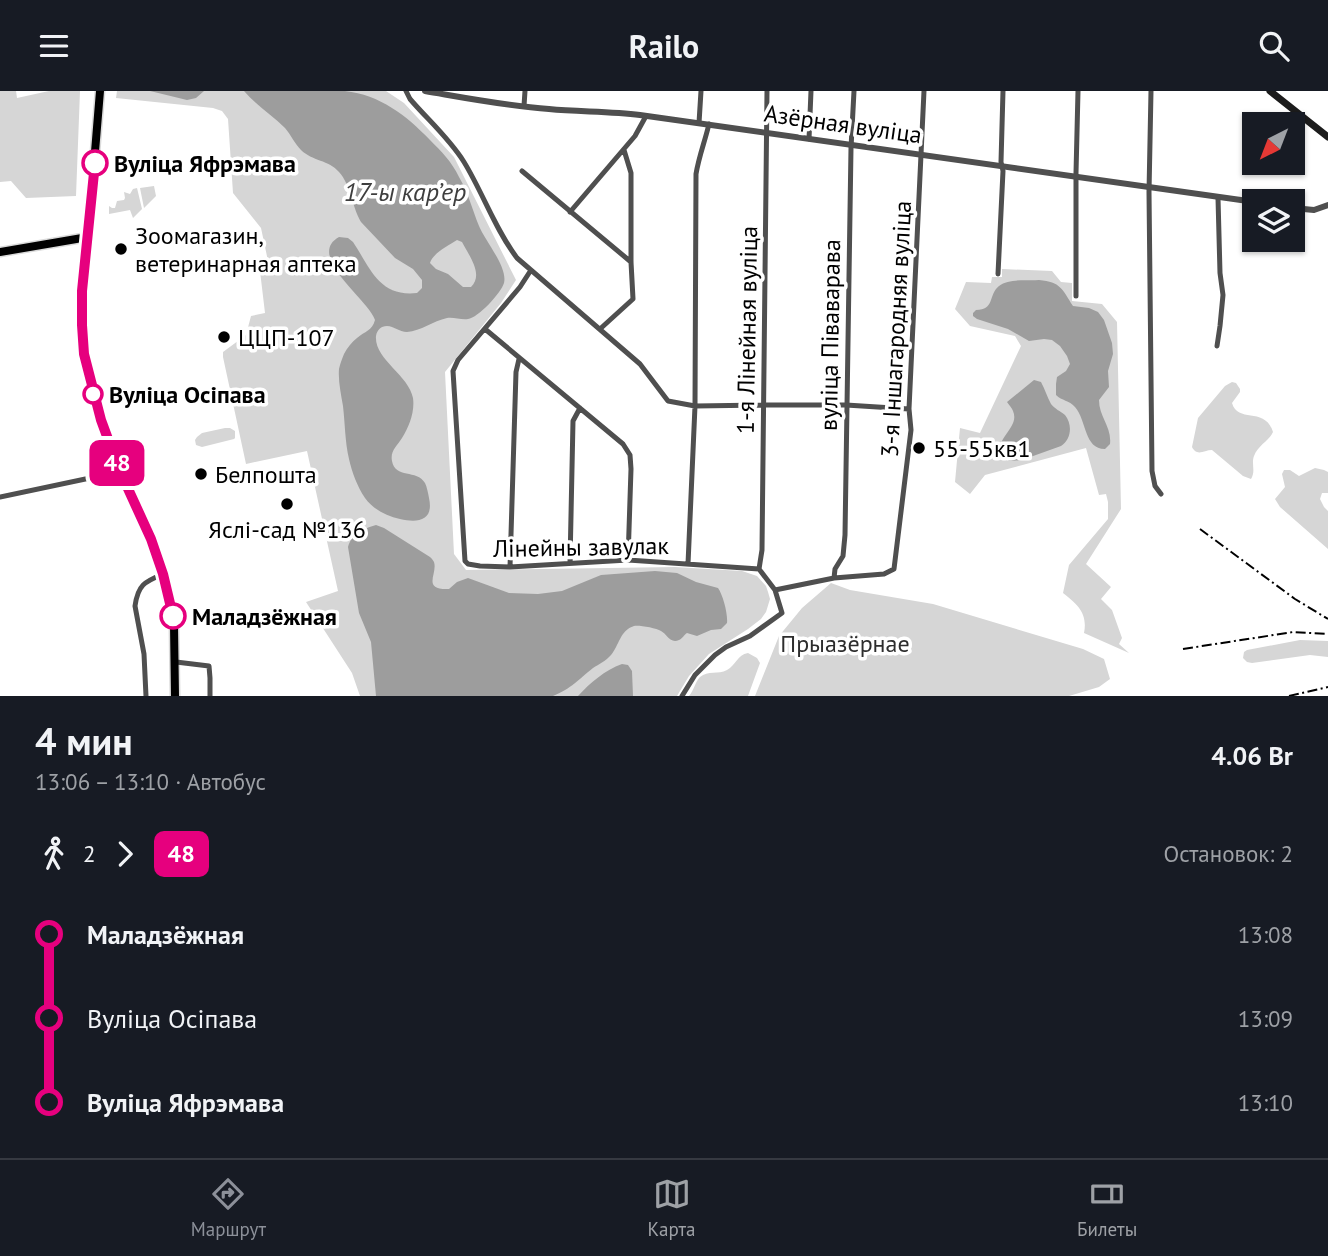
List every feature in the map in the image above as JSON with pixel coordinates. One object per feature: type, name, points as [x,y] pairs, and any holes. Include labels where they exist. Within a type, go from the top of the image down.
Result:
[{"type":"main road","points":[[100,91],[82,291],[84,354],[101,420],[163,574],[173,616],[176,696]]},
{"type":"main road","points":[[1270,91],[1328,137]]},
{"type":"main road","points":[[0,252],[88,237]]},
{"type":"street","points":[[406,91],[463,160],[505,242],[517,258],[640,365],[668,401],[695,406],[846,405],[909,409]]},
{"type":"street","name":"Азёрная вуліца","points":[[425,91],[524,106],[569,111],[605,111],[709,124],[1242,201]]},
{"type":"street","points":[[524,106],[525,91]]},
{"type":"street","points":[[699,123],[701,91]]},
{"type":"street","name":"1-я Лінейная вуліца","points":[[758,569],[762,550],[765,405],[767,91]]},
{"type":"street","points":[[809,139],[811,91]]},
{"type":"street","name":"вуліца Піваварава","points":[[834,578],[835,569],[843,556],[845,535],[854,91]]},
{"type":"street","name":"3-я Іншагародняя вуліца","points":[[834,578],[884,574],[894,569],[911,430],[909,409],[924,91]]},
{"type":"street","points":[[998,274],[1003,91]]},
{"type":"street","points":[[1076,296],[1078,91]]},
{"type":"street","points":[[1151,91],[1152,471],[1155,486],[1161,493]]},
{"type":"street","points":[[570,212],[624,150],[646,116]]},
{"type":"street","points":[[688,564],[695,406],[696,173],[709,124]]},
{"type":"street","points":[[600,329],[633,299],[631,173],[624,150]]},
{"type":"street","points":[[522,171],[631,262]]},
{"type":"street","points":[[1217,346],[1223,295],[1218,198]]},
{"type":"street","points":[[1305,209],[1328,205]]},
{"type":"street","points":[[531,270],[485,330],[623,444],[630,455],[628,560]]},
{"type":"street","name":"Лінейны завулак","points":[[485,330],[458,360],[453,371],[465,561],[468,564],[510,567],[628,560],[758,569]]},
{"type":"street","points":[[510,567],[516,372],[519,359]]},
{"type":"street","points":[[570,563],[573,421],[580,408]]},
{"type":"street","points":[[0,497],[109,474],[119,469]]},
{"type":"street","points":[[682,696],[695,675],[715,655],[750,636],[782,613],[775,590],[758,569]]},
{"type":"street","points":[[146,696],[144,654],[135,606],[140,588],[146,581],[163,574]]},
{"type":"street","points":[[775,590],[834,578]]},
{"type":"street","points":[[176,662],[209,666],[209,696]]},
{"type":"green space","points":[[0,91],[16,91],[17,98],[49,91],[80,91],[76,196],[26,198],[11,181],[0,182]]},
{"type":"green space","points":[[117,91],[386,91],[404,103],[454,157],[516,280],[501,303],[445,372],[454,554],[466,570],[675,567],[742,571],[757,576],[766,586],[770,599],[761,619],[709,654],[689,676],[677,696],[360,696],[352,673],[306,602],[338,591],[307,451],[246,464],[223,352],[246,335],[251,316],[265,313],[260,271],[268,261],[261,228],[233,193],[228,119],[222,111],[213,108],[116,98]]},
{"type":"green space","points":[[154,186],[156,196],[144,208],[140,188]]},
{"type":"green space","points":[[137,188],[142,209],[133,218],[130,210],[109,214],[109,206],[115,208],[117,201],[124,200],[124,192],[130,194]]},
{"type":"green space","points":[[1002,269],[1052,271],[1061,282],[1072,283],[1072,301],[1102,304],[1117,322],[1121,509],[1086,564],[1111,587],[1101,599],[1112,610],[1122,638],[1119,644],[1129,653],[1084,633],[1083,614],[1063,593],[1069,565],[1108,519],[1106,494],[1099,495],[1086,448],[985,475],[970,494],[955,482],[960,428],[980,433],[1021,346],[1015,336],[970,326],[955,309],[966,282],[991,283],[992,277],[1002,277]]},
{"type":"green space","points":[[1232,382],[1240,389],[1232,403],[1235,409],[1240,413],[1264,419],[1273,432],[1254,456],[1251,479],[1243,476],[1212,450],[1198,452],[1192,447],[1198,418],[1225,386]]},
{"type":"green space","points":[[225,428],[235,431],[234,439],[202,447],[196,445],[195,440],[202,433]]},
{"type":"green space","points":[[1315,468],[1328,472],[1328,493],[1322,493],[1320,499],[1328,511],[1328,549],[1280,507],[1275,499],[1285,487],[1282,474],[1284,470],[1290,470],[1299,476]]},
{"type":"green space","name":"Прыазёрнае","points":[[831,583],[850,590],[933,604],[1083,649],[1104,659],[1110,679],[1099,687],[1069,696],[755,696],[779,636],[802,608]]},
{"type":"green space","points":[[1300,640],[1328,641],[1328,657],[1310,655],[1252,663],[1243,658],[1247,650]]},
{"type":"green space","points":[[748,653],[760,663],[748,696],[689,696],[700,677],[727,670]]},
{"type":"water","points":[[150,91],[204,91],[196,98],[187,100]]},
{"type":"water","name":"17-ы кар’ер","points":[[244,91],[345,91],[370,97],[392,108],[421,131],[453,166],[479,226],[503,269],[504,283],[499,293],[472,318],[447,318],[407,332],[385,326],[376,336],[380,352],[405,382],[413,398],[409,424],[394,449],[392,461],[397,470],[417,476],[425,483],[430,506],[423,519],[407,520],[380,512],[365,498],[353,474],[347,446],[339,369],[348,347],[370,329],[375,320],[334,266],[329,255],[331,245],[339,237],[348,238],[371,271],[393,291],[417,293],[422,288],[422,280],[413,269],[395,258],[361,222],[339,172],[301,150],[285,128]],"holes":[[[457,240],[462,242],[476,271],[475,282],[471,287],[463,287],[430,263],[445,247]]]},
{"type":"water","points":[[1039,280],[1057,285],[1073,306],[1098,312],[1104,320],[1113,354],[1108,371],[1109,387],[1099,400],[1110,438],[1110,444],[1105,449],[1098,448],[1089,439],[1075,407],[1056,395],[1057,377],[1066,371],[1070,364],[1060,346],[1052,340],[1029,341],[1008,329],[973,316],[976,310],[989,305],[996,290],[1003,283]]},
{"type":"water","points":[[1034,380],[1041,382],[1051,404],[1068,419],[1069,436],[1061,446],[1022,460],[1009,461],[1000,454],[1001,442],[1014,417],[1007,402]]},
{"type":"water","points":[[376,525],[430,557],[435,567],[433,584],[440,589],[449,589],[468,578],[509,593],[538,594],[562,591],[601,575],[655,571],[677,573],[718,588],[725,605],[727,623],[721,629],[697,636],[687,633],[676,641],[659,630],[643,626],[629,628],[607,659],[570,687],[553,696],[376,696],[371,642],[359,613],[348,547],[355,535]]},
{"type":"water","points":[[622,664],[628,665],[632,671],[633,696],[578,696],[598,677]]},
{"type":"railway","points":[[1200,529],[1295,599],[1328,619]]},
{"type":"railway","points":[[1183,649],[1293,632],[1328,634]]},
{"type":"railway","points":[[1289,696],[1328,687]]},
{"type":"bus line","name":"48","points":[[95,163],[82,291],[84,354],[101,420],[119,469],[151,539],[173,616]]},
{"type":"place","name":"Вуліца Яфрэмава","points":[[95,163]]},
{"type":"place","name":"Зоомагазин, ветеринарная аптека","points":[[121,249]]},
{"type":"place","name":"ЦЦП-107","points":[[224,337]]},
{"type":"place","name":"Вуліца Осіпава","points":[[93,394]]},
{"type":"place","name":"55-55кв1","points":[[919,448]]},
{"type":"place","name":"Белпошта","points":[[201,474]]},
{"type":"place","name":"Яслі-сад №136","points":[[287,504]]},
{"type":"place","name":"Маладзёжная","points":[[173,616]]}]
